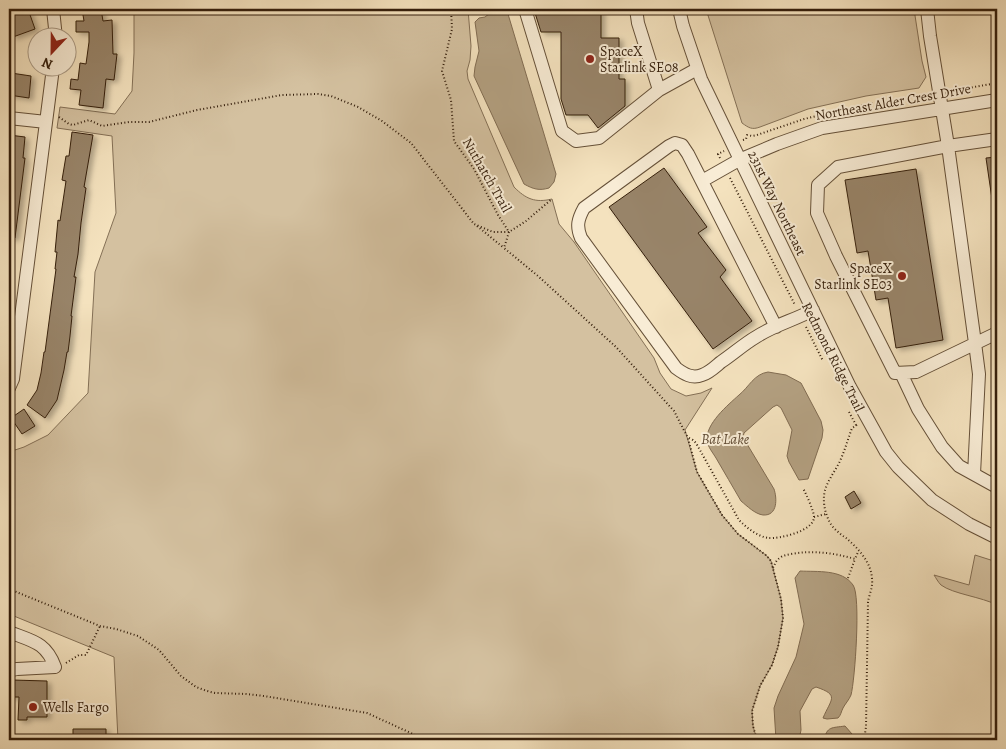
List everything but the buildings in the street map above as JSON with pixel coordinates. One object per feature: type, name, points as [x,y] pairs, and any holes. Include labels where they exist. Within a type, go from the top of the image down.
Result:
[{"type":"street","points":[[53,9],[55,28]]},
{"type":"street","points":[[525,9],[562,131],[576,141],[599,138],[659,90],[697,68]]},
{"type":"street","points":[[636,9],[638,23],[659,90]]},
{"type":"street","name":"231st Way Northeast","points":[[679,9],[682,26],[697,68],[739,160],[850,387],[886,452],[898,467],[932,500],[969,524],[997,538]]},
{"type":"street","points":[[927,9],[976,343],[979,374],[974,474]]},
{"type":"street","points":[[9,388],[13,379],[52,78]]},
{"type":"street","name":"Northeast Alder Crest Drive","points":[[702,181],[739,160],[776,144],[822,128],[997,100]]},
{"type":"street","points":[[9,118],[46,122]]},
{"type":"street","points":[[997,139],[948,146],[838,167],[818,185],[817,213],[836,256],[895,372],[916,372],[997,333]]},
{"type":"street","points":[[776,328],[682,145],[675,143],[669,146],[584,208],[580,215],[578,231],[587,246],[676,368],[685,374],[702,375],[766,331],[776,328],[801,317],[813,310]]},
{"type":"street","points":[[901,373],[918,408],[942,447],[959,466],[997,487]]},
{"type":"street","points":[[9,632],[39,644],[58,666]]},
{"type":"street","points":[[9,673],[17,669],[58,666]]},
{"type":"path","name":"Nuthatch Trail","points":[[451,9],[452,29],[442,70],[450,100],[454,141],[474,169],[509,232]]},
{"type":"path","points":[[747,135],[757,136],[804,119],[869,104],[997,83]]},
{"type":"path","points":[[46,122],[58,116],[72,125],[77,125],[85,120],[102,126],[129,122],[150,122],[197,110],[282,95],[318,94],[330,96],[358,107],[382,121],[411,143],[474,224],[538,276],[616,347],[674,411],[688,438],[697,472],[722,515],[738,534],[771,561],[781,599],[783,618],[778,647],[772,665],[760,686],[752,711],[753,726],[757,740]]},
{"type":"path","name":"Redmond Ridge Trail","points":[[718,154],[823,360]]},
{"type":"path","points":[[474,224],[493,232],[509,232],[526,221],[552,199]]},
{"type":"path","points":[[504,248],[509,232]]},
{"type":"path","name":"Redmond Ridge Trail","points":[[826,514],[824,496],[826,488],[840,461],[852,428],[856,425],[849,411]]},
{"type":"path","points":[[688,438],[696,443],[739,520],[752,531],[768,538],[784,537],[811,525],[814,517],[803,488]]},
{"type":"path","points":[[814,517],[826,514],[830,524],[859,551],[870,566],[873,583],[868,602],[864,740]]},
{"type":"path","points":[[848,578],[859,551]]},
{"type":"path","points":[[773,568],[778,558],[804,552],[840,555],[855,560]]},
{"type":"path","points":[[9,590],[100,626],[138,636],[159,650],[181,676],[196,687],[206,691],[264,696],[367,714],[426,740]]},
{"type":"path","points":[[58,666],[79,655],[86,655],[100,626]]},
{"type":"shaded area","points":[[134,9],[468,9],[471,46],[467,71],[468,79],[514,187],[531,199],[552,199],[559,224],[574,242],[654,358],[660,373],[671,389],[686,396],[701,393],[712,388],[685,430],[697,472],[722,515],[738,534],[771,561],[781,599],[783,618],[778,647],[772,665],[760,686],[752,711],[753,726],[757,740],[118,740],[114,657],[9,614],[9,452],[48,435],[88,393],[95,272],[116,213],[112,136],[57,128],[60,107],[115,114],[132,91]]},
{"type":"shaded area","points":[[706,9],[914,9],[926,77],[919,88],[866,96],[808,109],[760,127],[751,128],[742,123]]},
{"type":"shaded area","points":[[975,555],[997,562],[997,605],[946,588],[941,585],[934,575],[969,585]]},
{"type":"water","points":[[494,10],[503,10],[508,14],[556,174],[554,182],[549,188],[536,189],[524,184],[474,76],[479,51],[475,22]]},
{"type":"water","name":"Bat Lake","points":[[768,372],[786,375],[801,383],[821,421],[823,430],[808,479],[799,480],[787,456],[792,430],[781,408],[777,405],[773,407],[744,433],[744,439],[775,493],[774,510],[768,515],[763,515],[741,501],[709,448],[707,435],[718,415],[755,378]]},
{"type":"water","points":[[800,571],[836,574],[842,576],[853,585],[857,604],[857,620],[853,686],[851,695],[839,717],[827,719],[823,718],[831,702],[831,695],[816,687],[812,689],[800,711],[801,730],[799,740],[776,740],[774,708],[796,657],[804,624],[795,578]]},
{"type":"water","points":[[845,726],[852,734],[849,740],[824,740],[829,730]]},
{"type":"place","name":"SpaceX Starlink SE08","points":[[590,59]]},
{"type":"place","name":"SpaceX Starlink SE03","points":[[902,276]]},
{"type":"place","name":"Wells Fargo","points":[[33,707]]}]
